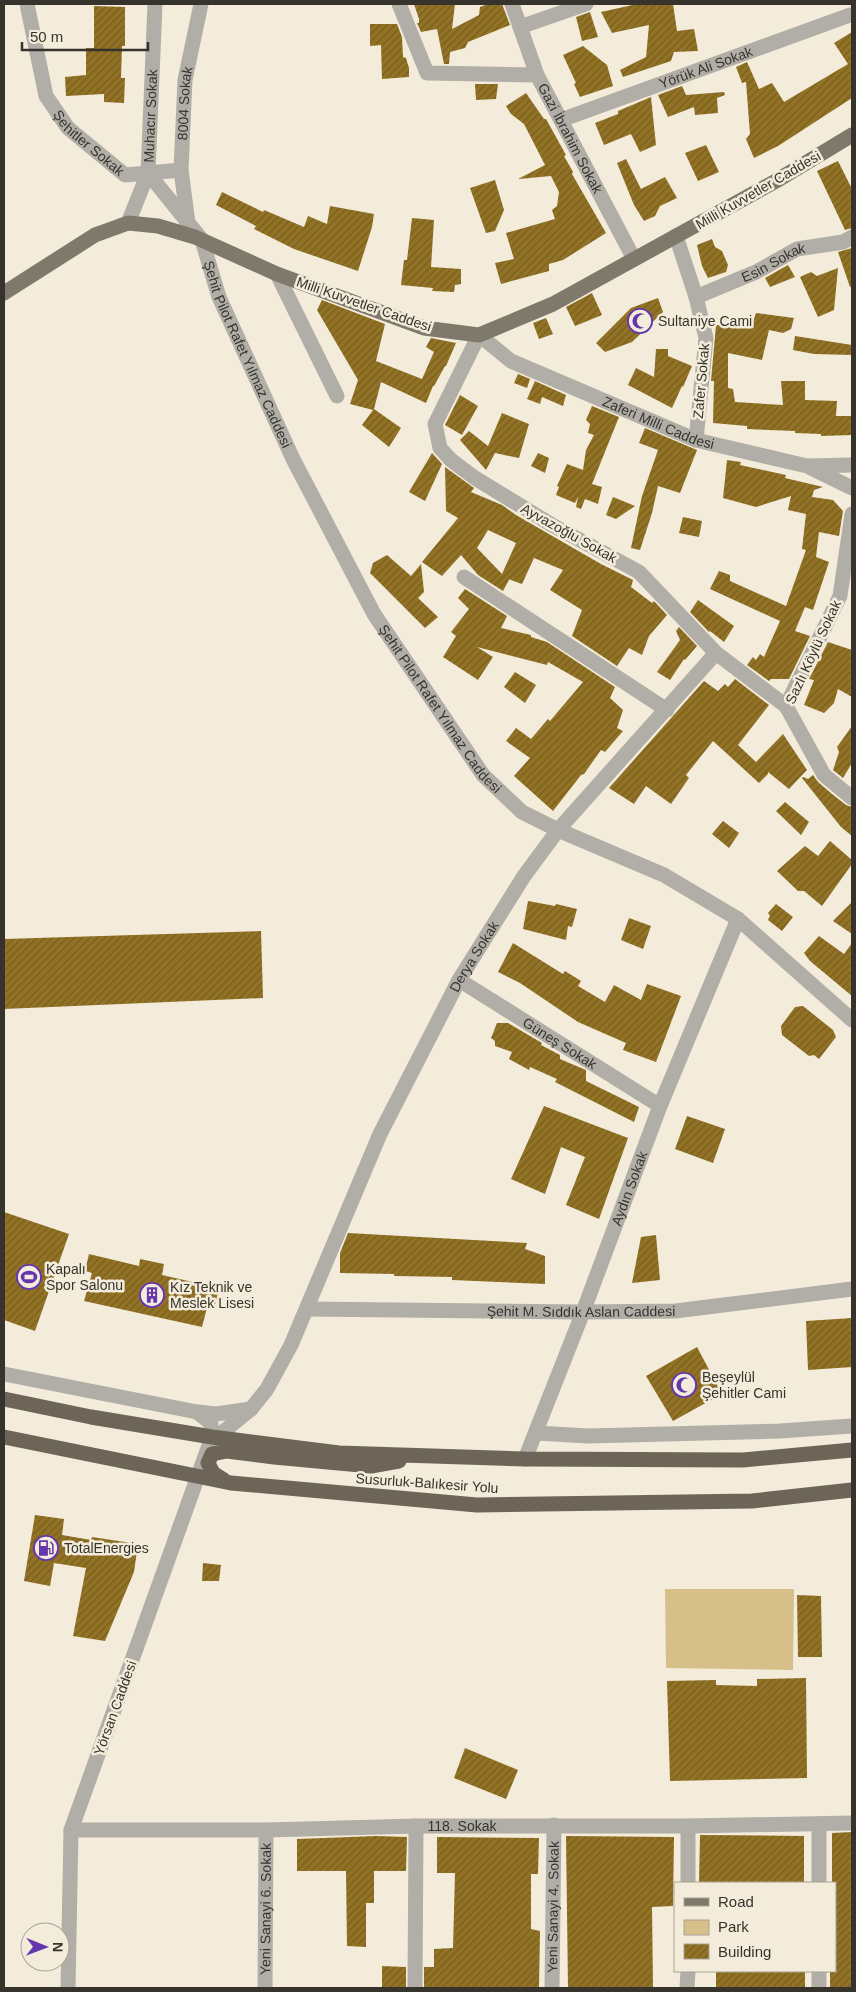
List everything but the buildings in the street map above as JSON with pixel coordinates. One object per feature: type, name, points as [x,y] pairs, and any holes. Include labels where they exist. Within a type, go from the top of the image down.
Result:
[{"type":"highway","name":"Susurluk-Balıkesir Yolu","points":[[4,1399],[91,1417],[339,1453],[525,1459],[743,1460],[852,1450]]},
{"type":"highway","name":"Susurluk-Balıkesir Yolu","points":[[4,1437],[231,1484],[476,1505],[752,1501],[852,1490]]},
{"type":"highway","points":[[231,1484],[212,1473],[208,1463],[212,1454],[227,1451],[274,1458],[371,1466],[428,1456]]},
{"type":"main road","name":"Milli Kuvvetler Caddesi","points":[[4,293],[95,235],[128,223],[158,226],[202,240],[277,274],[424,328],[479,335],[553,304],[776,181],[852,135]]},
{"type":"street","name":"Şehitler Sokak","points":[[27,4],[46,96],[68,128],[125,175],[148,173],[202,240]]},
{"type":"street","name":"Muhacır Sokak","points":[[128,223],[148,173],[155,4]]},
{"type":"street","name":"8004 Sokak","points":[[188,222],[181,170],[185,80],[201,4]]},
{"type":"street","name":"Gazi İbrahim Sokak","points":[[400,4],[427,73],[537,75],[634,259]]},
{"type":"street","points":[[512,4],[537,75]]},
{"type":"street","points":[[520,27],[586,4]]},
{"type":"street","name":"Yörük Ali Sokak","points":[[561,120],[848,13]]},
{"type":"street","points":[[148,173],[181,170]]},
{"type":"street","name":"Zafer Sokak","points":[[676,236],[696,297],[706,338],[696,440]]},
{"type":"street","name":"Esin Sokak","points":[[696,297],[756,272],[798,249],[843,242],[852,237]]},
{"type":"street","name":"Şehit Pilot Rafet Yılmaz Caddesi","points":[[202,240],[219,297],[293,459],[374,614],[483,775],[522,812],[558,830],[664,875],[738,919],[852,1020]]},
{"type":"street","points":[[277,274],[337,396]]},
{"type":"street","name":"Zaferi Milli Caddesi","points":[[479,335],[511,360],[696,440],[807,466],[852,465]]},
{"type":"street","name":"Ayvazoğlu Sokak","points":[[479,335],[435,424],[440,448],[450,460],[475,478],[552,525],[639,572],[716,653],[786,706]]},
{"type":"street","points":[[807,466],[852,488]]},
{"type":"street","name":"Sazlı Köylü Sokak","points":[[852,514],[840,596],[786,706],[824,775],[852,798]]},
{"type":"street","points":[[464,578],[667,710]]},
{"type":"street","name":"Derya Sokak","points":[[212,1436],[223,1432],[251,1409],[267,1389],[292,1346],[380,1134],[459,980],[524,876],[558,830],[716,653]]},
{"type":"street","name":"Aydın Sokak","points":[[525,1459],[583,1312],[660,1106],[738,919]]},
{"type":"street","name":"Güneş Sokak","points":[[459,980],[660,1106]]},
{"type":"street","name":"Şehit M. Sıddık Aslan Caddesi","points":[[307,1309],[675,1311],[852,1289]]},
{"type":"street","points":[[4,1374],[197,1412],[224,1413],[251,1409]]},
{"type":"street","points":[[197,1412],[211,1422],[212,1436]]},
{"type":"street","points":[[536,1433],[588,1436],[780,1431],[852,1426]]},
{"type":"street","name":"Yörsan Caddesi","points":[[68,1988],[71,1830],[212,1436]]},
{"type":"street","name":"118. Sokak","points":[[71,1830],[266,1830],[416,1826],[688,1826],[852,1823]]},
{"type":"street","points":[[819,1824],[819,1882]]},
{"type":"street","name":"Yeni Sanayi 4. Sokak","points":[[552,1988],[554,1825]]},
{"type":"street","points":[[415,1988],[416,1826]]},
{"type":"street","points":[[688,1826],[688,1882]]},
{"type":"street","name":"Yeni Sanayi 6. Sokak","points":[[265,1988],[266,1830]]},
{"type":"street","points":[[687,1988],[688,1972]]},
{"type":"street","points":[[819,1972],[819,1988]]},
{"type":"green space","points":[[665,1589],[794,1589],[793,1670],[666,1668]]},
{"type":"place","name":"Sultaniye Cami","points":[[640,321]]},
{"type":"place","name":"Kapalı Spor Salonu","points":[[29,1277]]},
{"type":"place","name":"Kız Teknik ve Meslek Lisesi","points":[[152,1295]]},
{"type":"place","name":"Beşeylül Şehitler Cami","points":[[684,1385]]},
{"type":"place","name":"TotalEnergies","points":[[46,1548]]}]
